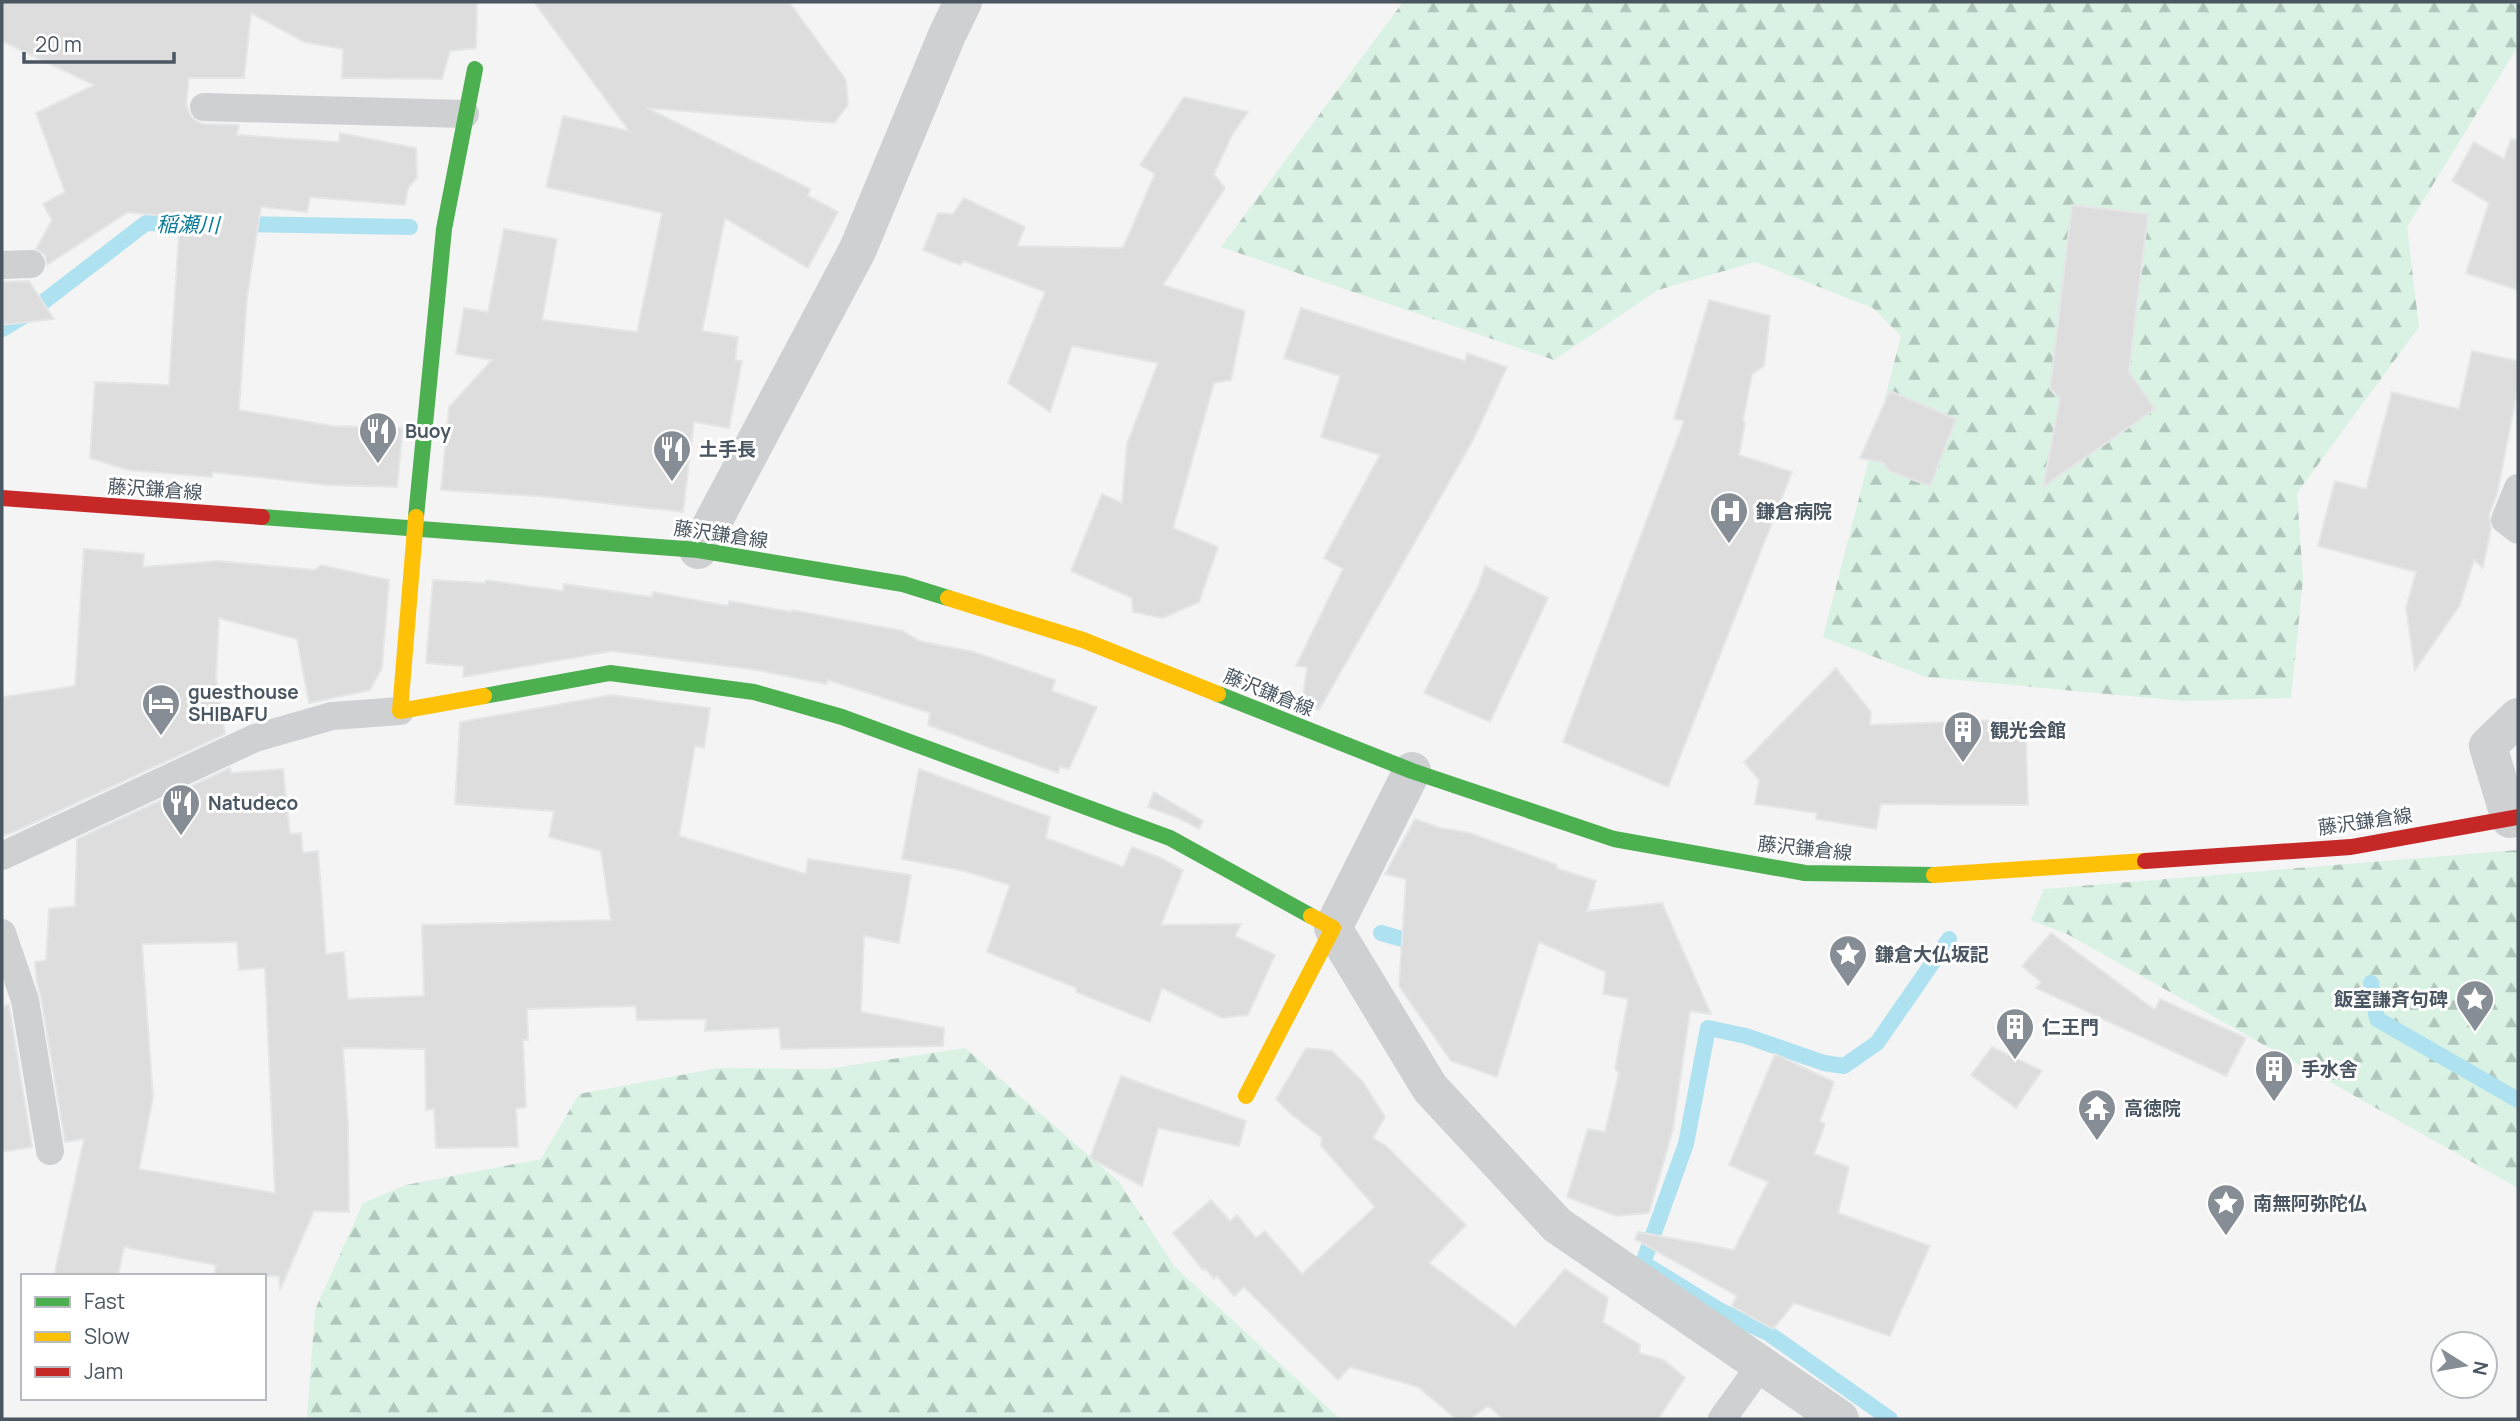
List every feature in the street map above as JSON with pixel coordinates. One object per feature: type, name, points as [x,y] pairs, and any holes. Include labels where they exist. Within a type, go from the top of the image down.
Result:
[{"type":"main road","points":[[475,69],[444,229],[400,711],[610,673],[754,692],[842,717],[1170,838],[1333,928],[1246,1096]]},
{"type":"main road","name":"藤沢鎌倉線","points":[[2,498],[698,550],[903,584],[1083,640],[1412,771],[1614,839],[1805,873],[1917,876],[2337,848],[2514,818]]},
{"type":"street","points":[[698,550],[858,249],[963,2]]},
{"type":"street","points":[[2514,818],[2488,746],[2518,717]]},
{"type":"street","points":[[1412,771],[1333,928],[1430,1088],[1557,1225],[1840,1419]]},
{"type":"lane","points":[[204,107],[465,114]]},
{"type":"lane","points":[[2,265],[31,264]]},
{"type":"lane","points":[[2518,488],[2505,520],[2518,530]]},
{"type":"lane","points":[[2,856],[255,738],[332,716],[400,711]]},
{"type":"lane","points":[[2,933],[24,1000],[50,1151]]},
{"type":"lane","points":[[1721,1419],[1761,1365]]},
{"type":"green space","points":[[1403,2],[2518,2],[2518,46],[2407,227],[2419,327],[2297,493],[2303,579],[2291,698],[2183,701],[1926,677],[1823,637],[1901,336],[1873,308],[1755,262],[1658,290],[1554,360],[1221,247]]},
{"type":"green space","points":[[2518,850],[2518,1188],[2067,934],[2031,920],[2044,889]]},
{"type":"green space","points":[[965,1048],[1119,1182],[1175,1267],[1340,1419],[307,1419],[315,1310],[363,1203],[406,1185],[541,1159],[579,1094],[719,1068],[826,1069]]},
{"type":"building","points":[[2,2],[477,2],[476,48],[450,51],[442,79],[342,78],[343,49],[304,42],[251,13],[244,78],[189,78],[186,104],[190,115],[203,124],[239,125],[237,135],[339,142],[340,133],[416,148],[417,178],[408,188],[405,205],[310,197],[307,212],[261,207],[247,297],[239,410],[333,426],[403,428],[397,487],[328,485],[212,472],[212,477],[128,470],[90,458],[95,382],[169,385],[180,218],[128,212],[47,265],[45,255],[36,249],[52,220],[43,204],[65,192],[36,113],[94,85],[2,41]]},
{"type":"building","points":[[534,2],[789,2],[846,80],[848,105],[834,123],[647,108],[810,189],[808,196],[838,212],[808,268],[725,218],[702,331],[738,337],[735,360],[742,361],[729,428],[694,422],[683,512],[550,497],[441,490],[449,407],[492,360],[456,354],[464,308],[488,312],[504,229],[557,239],[542,320],[637,332],[662,213],[546,187],[563,116],[629,131]]},
{"type":"building","points":[[1184,97],[1248,112],[1232,135],[1214,174],[1225,188],[1163,285],[1245,311],[1231,380],[1214,383],[1173,528],[1218,547],[1199,602],[1163,618],[1133,612],[1132,598],[1071,571],[1102,494],[1122,503],[1127,444],[1158,363],[1072,346],[1050,412],[1008,383],[1045,292],[964,261],[960,265],[923,250],[938,213],[953,214],[964,198],[1025,227],[1017,246],[1123,248],[1155,174],[1140,165]]},
{"type":"building","points":[[2511,139],[2518,140],[2518,290],[2466,273],[2489,203],[2452,181],[2474,142],[2504,159]]},
{"type":"building","points":[[2072,205],[2148,214],[2129,372],[2155,409],[2043,487],[2060,398],[2050,389]]},
{"type":"building","points":[[29,281],[54,319],[2,325],[2,282]]},
{"type":"building","points":[[1709,300],[1770,316],[1764,366],[1752,374],[1739,455],[1792,472],[1668,787],[1563,742],[1684,421],[1674,419]]},
{"type":"building","points":[[1301,308],[1465,361],[1467,353],[1507,367],[1473,440],[1319,710],[1302,704],[1307,667],[1296,666],[1343,569],[1324,558],[1380,455],[1321,437],[1340,376],[1284,358]]},
{"type":"building","points":[[2472,351],[2518,361],[2518,387],[2497,494],[2489,515],[2491,528],[2483,568],[2474,560],[2460,605],[2415,670],[2406,608],[2416,572],[2318,546],[2335,481],[2366,489],[2392,392],[2459,409]]},
{"type":"building","points":[[1890,391],[1956,419],[1930,486],[1889,471],[1884,463],[1860,458]]},
{"type":"building","points":[[84,549],[144,554],[143,567],[219,561],[315,570],[321,565],[389,580],[382,668],[370,690],[309,703],[297,639],[219,618],[216,677],[225,734],[2,836],[2,697],[75,686]]},
{"type":"building","points":[[1485,566],[1548,598],[1490,722],[1424,693],[1478,587]]},
{"type":"building","points":[[433,580],[485,583],[486,580],[563,591],[564,584],[652,597],[653,592],[728,606],[729,601],[792,610],[903,631],[919,641],[974,652],[1055,680],[1052,691],[1097,707],[1069,769],[1060,767],[1058,773],[928,725],[930,713],[828,680],[826,684],[757,670],[612,651],[463,677],[464,666],[426,663]]},
{"type":"building","points":[[1836,668],[1871,712],[1870,725],[2025,719],[2028,805],[1881,804],[1876,829],[1816,819],[1817,813],[1755,804],[1759,780],[1744,762]]},
{"type":"building","points":[[611,695],[710,708],[704,748],[695,746],[679,836],[806,874],[808,859],[911,875],[899,943],[864,936],[861,1012],[944,1028],[943,1046],[781,1049],[779,1028],[705,1031],[706,1019],[637,1020],[636,1006],[527,1009],[528,1040],[523,1040],[526,1107],[516,1109],[518,1147],[436,1148],[434,1109],[426,1110],[425,1049],[343,1048],[348,1124],[349,1212],[314,1211],[280,1290],[279,1276],[214,1274],[216,1265],[124,1247],[118,1274],[54,1274],[84,1139],[65,1142],[35,962],[46,960],[49,909],[75,906],[77,839],[230,768],[231,773],[283,769],[290,834],[301,833],[303,853],[318,851],[326,954],[344,952],[348,999],[424,996],[422,925],[611,920],[601,851],[549,837],[554,811],[455,804],[460,722]],"holes":[[[237,942],[239,970],[265,968],[275,1193],[139,1169],[153,1097],[142,944]]]},
{"type":"building","points":[[919,769],[1050,817],[1046,838],[1123,867],[1132,847],[1183,870],[1161,925],[1241,924],[1235,936],[1275,955],[1248,1015],[1222,1018],[1162,988],[1150,1022],[1076,992],[1077,988],[987,952],[1010,885],[964,871],[902,859]]},
{"type":"building","points":[[1154,792],[1203,821],[1199,829],[1148,807]]},
{"type":"building","points":[[1415,819],[1440,828],[1470,833],[1596,881],[1587,911],[1662,903],[1711,1014],[1690,1011],[1673,1129],[1649,1213],[1616,1216],[1567,1197],[1588,1129],[1605,1132],[1619,1073],[1615,1069],[1628,999],[1603,994],[1606,972],[1539,942],[1497,1077],[1451,1061],[1399,986],[1406,879],[1385,874]]},
{"type":"building","points":[[2051,933],[2155,1010],[2160,999],[2246,1038],[2226,1076],[2036,988],[2041,982],[2022,966]]},
{"type":"building","points":[[9,1005],[32,1147],[2,1152],[2,1006]]},
{"type":"building","points":[[1992,1047],[2042,1071],[2016,1108],[1971,1075]]},
{"type":"building","points":[[1306,1048],[1332,1051],[1363,1082],[1385,1117],[1373,1138],[1386,1146],[1466,1225],[1429,1263],[1515,1327],[1565,1269],[1608,1298],[1603,1322],[1640,1345],[1639,1353],[1664,1360],[1685,1378],[1658,1419],[1503,1419],[1488,1406],[1470,1419],[1456,1419],[1418,1387],[1350,1367],[1338,1380],[1244,1287],[1234,1296],[1217,1276],[1214,1279],[1203,1270],[1173,1233],[1211,1200],[1230,1221],[1237,1215],[1256,1238],[1265,1231],[1302,1274],[1375,1207],[1321,1146],[1322,1138],[1276,1099]]},
{"type":"building","points":[[1775,1054],[1834,1082],[1820,1121],[1825,1124],[1814,1154],[1849,1167],[1838,1213],[1930,1246],[1890,1336],[1794,1303],[1773,1329],[1732,1306],[1737,1296],[1635,1239],[1638,1232],[1734,1250],[1768,1182],[1729,1165]]},
{"type":"building","points":[[1121,1076],[1246,1121],[1239,1146],[1158,1128],[1142,1186],[1090,1158]]},
{"type":"waterway","name":"稲瀬川","points":[[2,329],[29,313],[146,223],[201,224]]},
{"type":"waterway","name":"稲瀬川","points":[[237,224],[410,227]]},
{"type":"waterway","points":[[1381,933],[1420,944]]},
{"type":"waterway","points":[[1890,1419],[1768,1333],[1721,1311],[1643,1263],[1686,1144],[1708,1028],[1746,1036],[1824,1063],[1844,1066],[1877,1043],[1949,939]]},
{"type":"waterway","points":[[2371,983],[2377,1019],[2518,1100]]},
{"type":"traffic: fast","points":[[416,517],[444,229],[475,69]]},
{"type":"traffic: fast","points":[[262,517],[698,550],[903,584],[948,598]]},
{"type":"traffic: fast","points":[[484,696],[610,673],[754,692],[842,717],[1170,838],[1311,916]]},
{"type":"traffic: fast","points":[[1218,694],[1412,771],[1614,839],[1805,873],[1934,875]]},
{"type":"traffic: slow","points":[[416,517],[400,711],[484,696]]},
{"type":"traffic: slow","points":[[948,598],[1083,640],[1218,694]]},
{"type":"traffic: slow","points":[[1934,875],[2145,861]]},
{"type":"traffic: slow","points":[[1246,1096],[1333,928],[1311,916]]},
{"type":"traffic: jam","points":[[2,498],[262,517]]},
{"type":"traffic: jam","points":[[2145,861],[2351,847],[2518,817]]},
{"type":"place","name":"Buoy","points":[[378,465]]},
{"type":"place","name":"土手長","points":[[672,483]]},
{"type":"place","name":"鎌倉病院","points":[[1729,545]]},
{"type":"place","name":"guesthouse SHIBAFU","points":[[161,737]]},
{"type":"place","name":"観光会館","points":[[1963,764]]},
{"type":"place","name":"Natudeco","points":[[181,837]]},
{"type":"place","name":"鎌倉大仏坂記","points":[[1848,988]]},
{"type":"place","name":"飯室謙斉句碑","points":[[2475,1033]]},
{"type":"place","name":"仁王門","points":[[2015,1061]]},
{"type":"place","name":"手水舎","points":[[2274,1103]]},
{"type":"place","name":"高徳院","points":[[2097,1142]]},
{"type":"place","name":"南無阿弥陀仏","points":[[2226,1237]]}]
